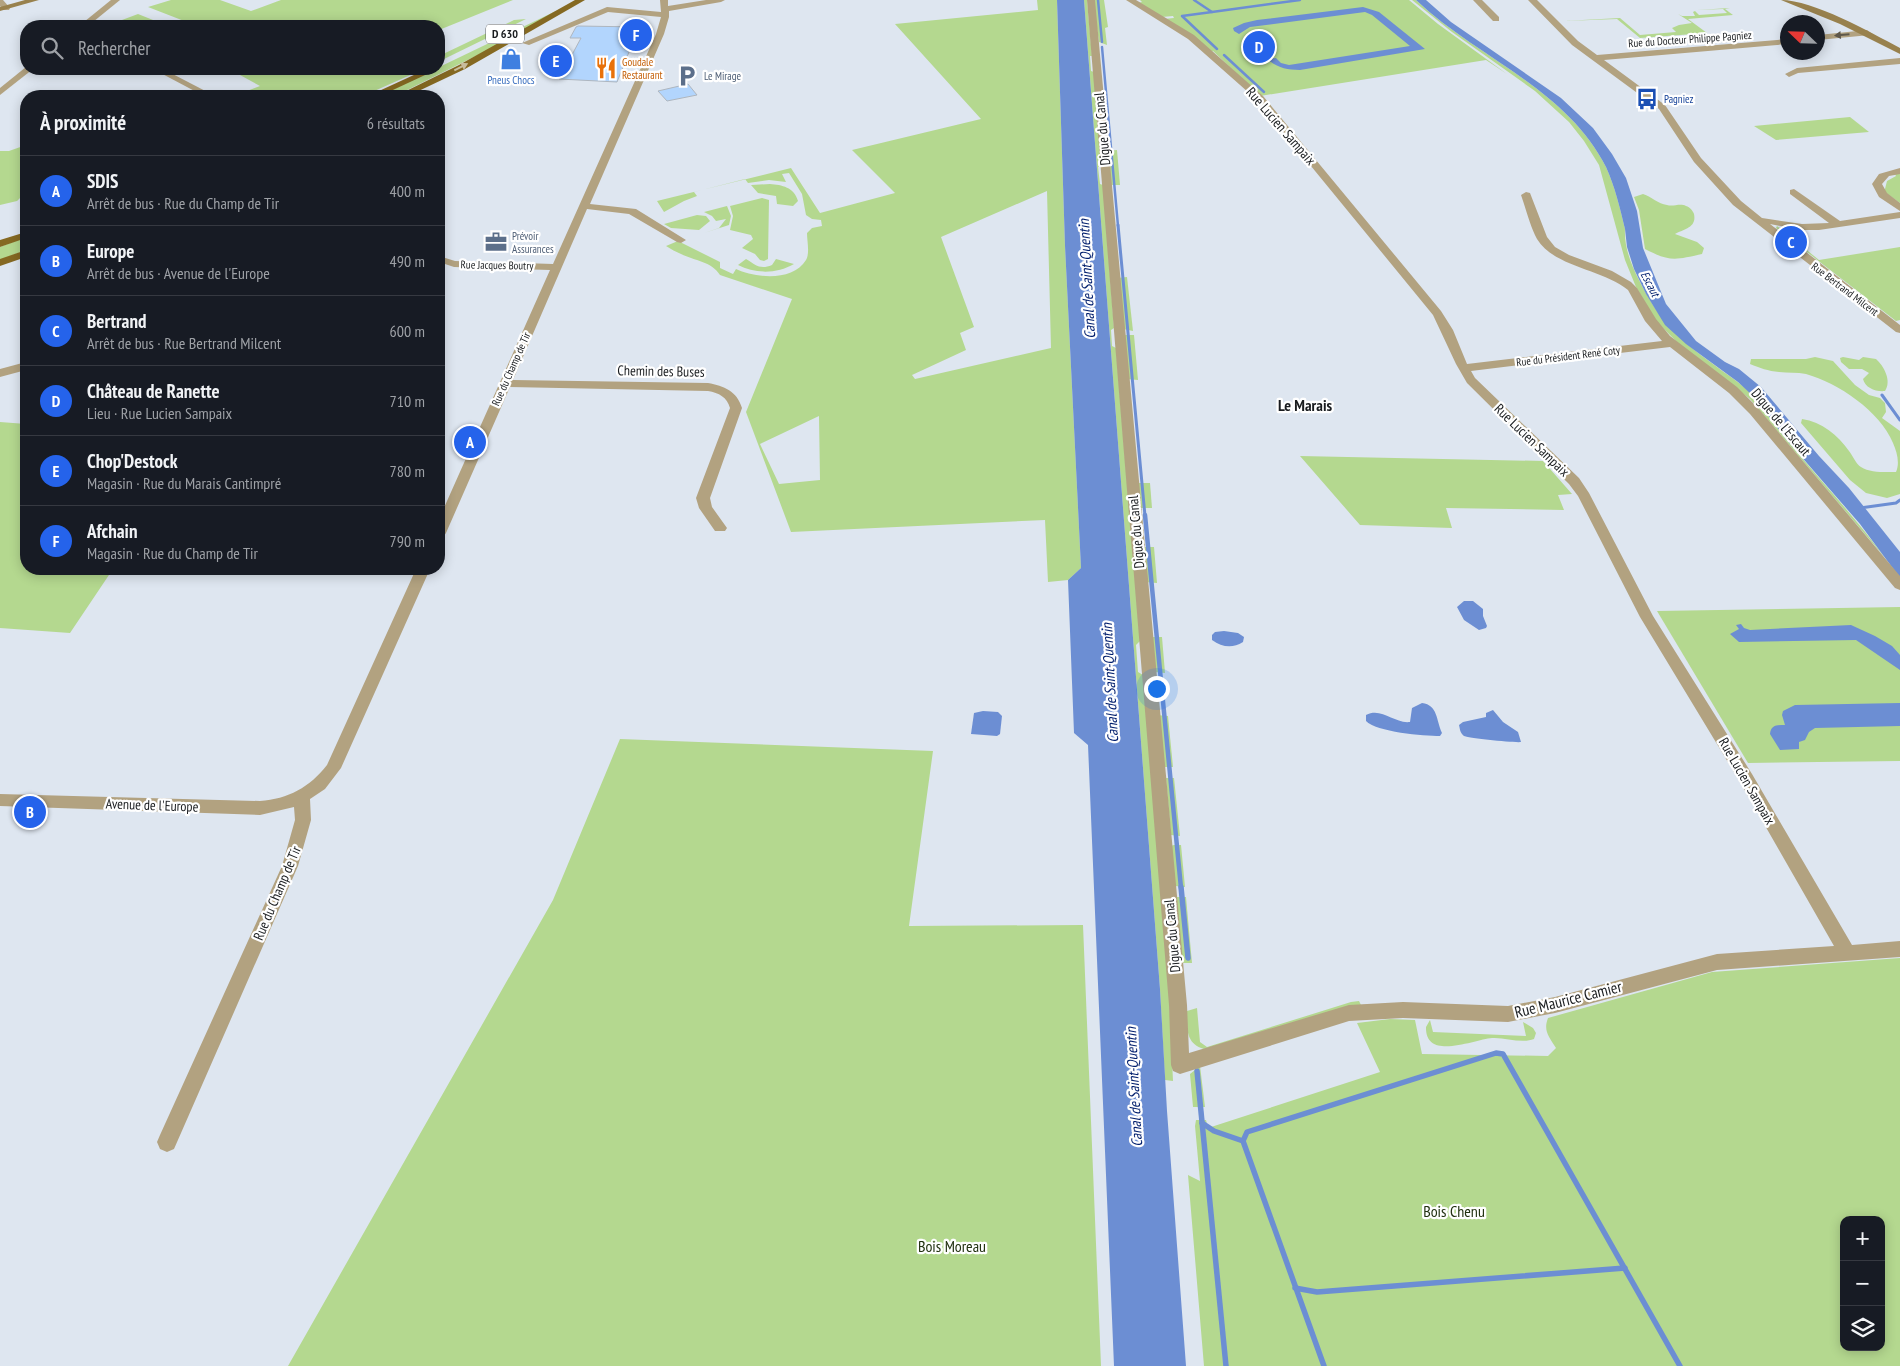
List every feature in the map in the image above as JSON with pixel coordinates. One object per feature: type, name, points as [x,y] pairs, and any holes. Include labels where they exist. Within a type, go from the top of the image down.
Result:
[{"type":"main road","name":"D 630","points":[[471,51],[570,0]]},
{"type":"main road","name":"D 630","points":[[414,90],[462,67],[531,30],[581,0]]},
{"type":"main road","points":[[531,30],[548,23],[589,0]]},
{"type":"main road","points":[[387,90],[420,75]]},
{"type":"main road","points":[[2,243],[20,237]]},
{"type":"main road","points":[[0,263],[20,255]]},
{"type":"street","points":[[2,7],[34,0]]},
{"type":"street","points":[[90,20],[116,0]]},
{"type":"street","points":[[526,43],[607,9],[665,8],[721,0]]},
{"type":"street","name":"Digue du Canal","points":[[1091,0],[1178,1005],[1180,1064]]},
{"type":"street","name":"Rue Lucien Sampaix","points":[[1130,0],[1191,37],[1264,102],[1437,313],[1447,328],[1464,368],[1478,388],[1566,471],[1580,490],[1647,617],[1746,778],[1846,951]]},
{"type":"street","points":[[1478,0],[1496,18]]},
{"type":"street","name":"Rue Bertrand Milcent","points":[[1532,0],[1571,39],[1659,104],[1690,150],[1709,174],[1737,203],[1900,330]]},
{"type":"street","points":[[1785,0],[1837,19],[1900,51]]},
{"type":"street","name":"Rue du Champ de Tir","points":[[445,519],[658,39],[665,8]]},
{"type":"street","points":[[1825,37],[1867,33]]},
{"type":"street","name":"Rue du Docteur Philippe Pagniez","points":[[1595,58],[1780,42]]},
{"type":"street","points":[[1789,74],[1797,71],[1900,61]]},
{"type":"street","points":[[0,92],[21,75]]},
{"type":"street","points":[[169,75],[198,90]]},
{"type":"street","points":[[1900,171],[1883,175],[1877,184],[1882,195],[1900,208]]},
{"type":"street","points":[[1794,192],[1837,224]]},
{"type":"street","name":"Digue de l'Escaut","points":[[1526,195],[1542,238],[1551,249],[1565,257],[1608,273],[1632,288],[1651,321],[1672,344],[1733,390],[1754,411],[1900,585]]},
{"type":"street","points":[[584,206],[632,211],[681,240]]},
{"type":"street","points":[[1759,221],[1774,221],[1804,227],[1900,215]]},
{"type":"street","name":"Rue Jacques Boutry","points":[[445,261],[454,264],[557,266]]},
{"type":"street","name":"Rue du Président René Coty","points":[[1464,368],[1672,344]]},
{"type":"street","points":[[0,373],[20,368]]},
{"type":"street","name":"Chemin des Buses","points":[[505,383],[708,387],[729,394],[733,397],[736,408],[704,498],[706,508],[720,528]]},
{"type":"street","points":[[302,796],[317,786],[334,768],[420,575]]},
{"type":"street","name":"Rue du Champ de Tir","points":[[167,1142],[290,866],[303,820],[302,796]]},
{"type":"street","name":"Avenue de l'Europe","points":[[0,800],[260,808],[287,803],[302,796]]},
{"type":"street","name":"Rue Maurice Camier","points":[[1180,1064],[1349,1013],[1402,1010],[1516,1013],[1555,1005],[1708,963],[1900,948]]},
{"type":"green space","points":[[171,0],[220,0],[251,11],[281,0],[513,0],[445,28],[445,20],[182,20],[148,7]]},
{"type":"green space","points":[[1037,0],[1057,0],[1065,246],[1081,568],[1068,580],[1048,582],[1045,520],[791,532],[746,412],[792,299],[720,275],[707,264],[666,246],[678,241],[720,262],[720,268],[733,274],[736,269],[763,276],[783,275],[800,267],[807,257],[807,233],[812,228],[822,226],[821,220],[812,219],[806,215],[802,194],[789,173],[782,174],[786,182],[769,180],[748,183],[745,179],[791,168],[820,213],[895,193],[852,150],[981,119],[895,24],[1038,10]],"holes":[[[1047,191],[1051,348],[915,379],[912,375],[966,350],[960,333],[974,327],[941,237]],[[819,416],[820,480],[779,484],[760,444]]]},
{"type":"green space","points":[[1084,0],[1087,0],[1092,56],[1090,56],[1091,71],[1094,72],[1102,167],[1098,167],[1100,184],[1103,185],[1114,328],[1111,330],[1112,346],[1116,348],[1140,641],[1136,645],[1138,672],[1143,675],[1168,973],[1173,1081],[1165,1080],[1160,989]]},
{"type":"green space","points":[[1093,0],[1104,0],[1108,27],[1105,28],[1107,45],[1099,42]]},
{"type":"green space","points":[[1140,0],[1409,0],[1438,24],[1507,74],[1486,60],[1260,96],[1213,51],[1211,52],[1164,19],[1174,18],[1173,16],[1162,17],[1138,3],[1142,2]]},
{"type":"green space","points":[[1412,0],[1416,0],[1440,21],[1544,95],[1568,116],[1589,140],[1606,167],[1617,198],[1633,268],[1654,306],[1670,327],[1689,346],[1750,392],[1783,435],[1850,513],[1886,559],[1750,399],[1680,345],[1656,321],[1636,287],[1625,260],[1599,165],[1569,122],[1535,91],[1452,32]]},
{"type":"green space","points":[[1730,8],[1725,9],[1733,15],[1688,19],[1707,33],[1640,38],[1617,19],[1564,21],[1620,18],[1640,35],[1676,32],[1672,28],[1692,23],[1678,14],[1682,16],[1695,16],[1693,12],[1695,11],[1699,15],[1727,13],[1723,9],[1697,10]]},
{"type":"green space","points":[[558,10],[492,48],[445,71],[445,64]]},
{"type":"green space","points":[[138,14],[153,20],[122,20]]},
{"type":"green space","points":[[526,19],[445,59],[445,53],[514,20]]},
{"type":"green space","points":[[240,75],[410,75],[377,90],[250,90],[260,86]]},
{"type":"green space","points":[[423,75],[437,75],[407,90],[391,90]]},
{"type":"green space","points":[[1850,117],[1869,132],[1776,140],[1754,126]]},
{"type":"green space","points":[[20,147],[20,198],[17,201],[0,205],[0,151],[9,151]]},
{"type":"green space","points":[[1117,150],[1120,185],[1111,185],[1108,151]]},
{"type":"green space","points":[[1900,173],[1900,203],[1882,190],[1885,189],[1887,181],[1896,176],[1895,174]]},
{"type":"green space","points":[[770,184],[783,186],[791,190],[798,201],[793,206],[777,204],[776,196],[758,193],[751,185]]},
{"type":"green space","points":[[694,192],[697,196],[664,212],[657,201]]},
{"type":"green space","points":[[1643,194],[1664,204],[1684,205],[1691,209],[1694,214],[1693,222],[1689,227],[1675,234],[1697,242],[1704,248],[1702,254],[1673,259],[1645,249],[1639,210],[1634,197]]},
{"type":"green space","points":[[762,198],[769,200],[768,259],[764,261],[742,248],[753,239],[751,235],[730,230],[733,216],[730,206]]},
{"type":"green space","points":[[727,206],[731,216],[729,225],[704,233],[719,228],[726,219],[716,221],[712,216],[704,212]]},
{"type":"green space","points":[[697,215],[706,216],[710,221],[699,230],[671,228],[664,224]]},
{"type":"green space","points":[[1777,226],[1819,260],[1900,247],[1900,320],[1896,321],[1776,228]]},
{"type":"green space","points":[[20,239],[20,252],[0,260],[0,247]]},
{"type":"green space","points":[[746,259],[761,267],[772,265],[776,259],[794,264],[780,270],[766,272],[738,265]]},
{"type":"green space","points":[[1127,277],[1133,331],[1123,329],[1117,278]]},
{"type":"green space","points":[[1124,335],[1134,335],[1138,380],[1127,379]]},
{"type":"green space","points":[[1815,357],[1833,361],[1855,385],[1869,395],[1880,398],[1885,403],[1886,412],[1882,418],[1900,431],[1900,494],[1887,498],[1866,493],[1850,480],[1801,423],[1802,419],[1816,423],[1829,430],[1845,445],[1861,467],[1878,472],[1896,472],[1898,465],[1893,443],[1887,431],[1868,409],[1844,391],[1818,378],[1803,373],[1771,371],[1750,364],[1751,359],[1806,359]]},
{"type":"green space","points":[[1863,357],[1876,359],[1886,374],[1888,383],[1885,391],[1878,391],[1868,387],[1863,379],[1869,373],[1862,369],[1849,369],[1841,362],[1840,358],[1859,360]]},
{"type":"green space","points":[[0,422],[20,424],[20,575],[109,575],[70,633],[0,628]]},
{"type":"green space","points":[[1300,456],[1543,461],[1572,494],[1558,495],[1564,510],[1446,508],[1452,528],[1360,525]]},
{"type":"green space","points":[[1135,483],[1150,483],[1152,508],[1140,508]]},
{"type":"green space","points":[[1144,547],[1154,547],[1157,583],[1145,582]]},
{"type":"green space","points":[[1900,607],[1900,761],[1748,763],[1657,611]]},
{"type":"green space","points":[[1149,637],[1162,637],[1165,673],[1155,672]]},
{"type":"green space","points":[[1156,715],[1168,716],[1173,767],[1164,767]]},
{"type":"green space","name":"Bois Moreau","points":[[620,739],[933,751],[909,926],[1083,925],[1101,1366],[288,1366],[553,900]]},
{"type":"green space","points":[[1166,778],[1174,778],[1180,836],[1171,835]]},
{"type":"green space","points":[[1181,845],[1185,887],[1175,886],[1170,846]]},
{"type":"green space","points":[[1176,897],[1186,897],[1192,963],[1182,963]]},
{"type":"green space","name":"Bois Chenu","points":[[1900,958],[1900,1366],[1204,1366],[1188,1175],[1200,1181],[1196,1120],[1206,1120],[1208,1128],[1380,1072],[1357,1023],[1390,1019],[1415,1020],[1422,1054],[1548,1056],[1556,1048],[1546,1030],[1548,1018],[1712,972]]},
{"type":"green space","points":[[1359,1001],[1361,1005],[1204,1049],[1193,1043],[1187,1029],[1187,1011],[1197,1008],[1200,1042],[1207,1047]]},
{"type":"green space","points":[[1430,1020],[1433,1032],[1526,1036],[1523,1022],[1533,1028],[1536,1033],[1534,1039],[1529,1040],[1518,1041],[1492,1038],[1452,1046],[1442,1046],[1434,1044],[1428,1038],[1426,1027]]},
{"type":"green space","points":[[1200,1066],[1205,1107],[1193,1107],[1190,1074]]},
{"type":"water","name":"Canal de Saint-Quentin","points":[[1057,0],[1084,0],[1160,989],[1186,1366],[1114,1366],[1088,745],[1074,733],[1068,580],[1081,568],[1065,246]]},
{"type":"water","name":"Escaut","points":[[1416,0],[1426,0],[1451,22],[1561,98],[1593,128],[1612,154],[1626,178],[1637,211],[1643,248],[1666,304],[1696,341],[1725,362],[1739,369],[1761,387],[1819,456],[1849,488],[1900,552],[1900,578],[1860,524],[1786,439],[1754,397],[1738,382],[1686,344],[1665,325],[1646,294],[1634,269],[1612,182],[1606,167],[1589,140],[1568,116],[1544,95],[1440,21]]},
{"type":"water","points":[[1363,7],[1379,12],[1425,49],[1300,70],[1290,70],[1275,65],[1267,59],[1276,58],[1281,63],[1289,65],[1410,46],[1372,15],[1365,12],[1250,27],[1239,34],[1233,28],[1257,20]]},
{"type":"water","points":[[1464,601],[1473,601],[1483,609],[1486,628],[1479,630],[1464,620],[1457,607]]},
{"type":"water","points":[[1741,624],[1744,628],[1750,630],[1851,625],[1892,646],[1900,655],[1900,670],[1856,640],[1739,642],[1730,634],[1739,629],[1736,625]]},
{"type":"water","points":[[1215,632],[1238,633],[1244,637],[1243,642],[1235,646],[1227,646],[1212,640],[1212,635]]},
{"type":"water","points":[[1422,703],[1427,704],[1434,710],[1442,733],[1440,736],[1390,731],[1371,725],[1366,721],[1366,715],[1377,713],[1399,721],[1410,722],[1412,708]]},
{"type":"water","points":[[1900,703],[1900,726],[1815,728],[1809,732],[1805,740],[1799,742],[1799,749],[1780,750],[1770,734],[1773,727],[1785,725],[1782,715],[1783,711],[1795,705]]},
{"type":"water","points":[[1493,710],[1503,722],[1518,732],[1521,742],[1473,738],[1462,734],[1459,725],[1463,722],[1486,717],[1486,713]]},
{"type":"water","points":[[983,711],[998,712],[1002,716],[1000,734],[997,736],[971,734],[974,713]]},
{"type":"building","points":[[578,26],[639,27],[617,82],[559,79],[581,38],[570,38]]},
{"type":"building","points":[[688,84],[697,95],[667,101],[658,91]]},
{"type":"waterway","points":[[1098,0],[1102,42]]},
{"type":"waterway","points":[[1194,0],[1212,12]]},
{"type":"waterway","points":[[1212,12],[1300,0]]},
{"type":"waterway","points":[[1212,12],[1182,16],[1217,49]]},
{"type":"waterway","points":[[1102,47],[1118,226]]},
{"type":"waterway","points":[[1224,55],[1264,92]]},
{"type":"waterway","points":[[1118,225],[1145,516]]},
{"type":"waterway","points":[[1882,395],[1900,420]]},
{"type":"waterway","points":[[1860,508],[1896,503],[1900,500]]},
{"type":"waterway","points":[[1145,515],[1181,888]]},
{"type":"waterway","points":[[1181,887],[1188,958]]},
{"type":"waterway","points":[[1243,1141],[1247,1132],[1496,1053],[1503,1054],[1624,1268]]},
{"type":"waterway","points":[[1197,1071],[1202,1123]]},
{"type":"waterway","points":[[1202,1123],[1214,1131],[1243,1141]]},
{"type":"waterway","points":[[1202,1123],[1226,1366]]},
{"type":"waterway","points":[[1243,1141],[1296,1288]]},
{"type":"waterway","points":[[1296,1288],[1317,1292],[1624,1268]]},
{"type":"waterway","points":[[1624,1268],[1680,1366]]},
{"type":"waterway","points":[[1296,1288],[1324,1366]]},
{"type":"place","name":"Afchain","points":[[636,35]]},
{"type":"place","name":"Château de Ranette","points":[[1259,47]]},
{"type":"place","name":"Pneus Chocs","points":[[511,59]]},
{"type":"place","name":"Chop'Destock","points":[[556,61]]},
{"type":"place","name":"Goudale Restaurant","points":[[606,68]]},
{"type":"place","name":"Le Mirage","points":[[687,76]]},
{"type":"place","name":"Pagniez","points":[[1647,99]]},
{"type":"place","name":"Prévoir Assurances","points":[[496,242]]},
{"type":"place","name":"Bertrand","points":[[1791,242]]},
{"type":"place","name":"SDIS","points":[[470,442]]},
{"type":"place","name":"Europe","points":[[30,812]]},
{"type":"district","name":"Le Marais","points":[[1305,405]]}]
